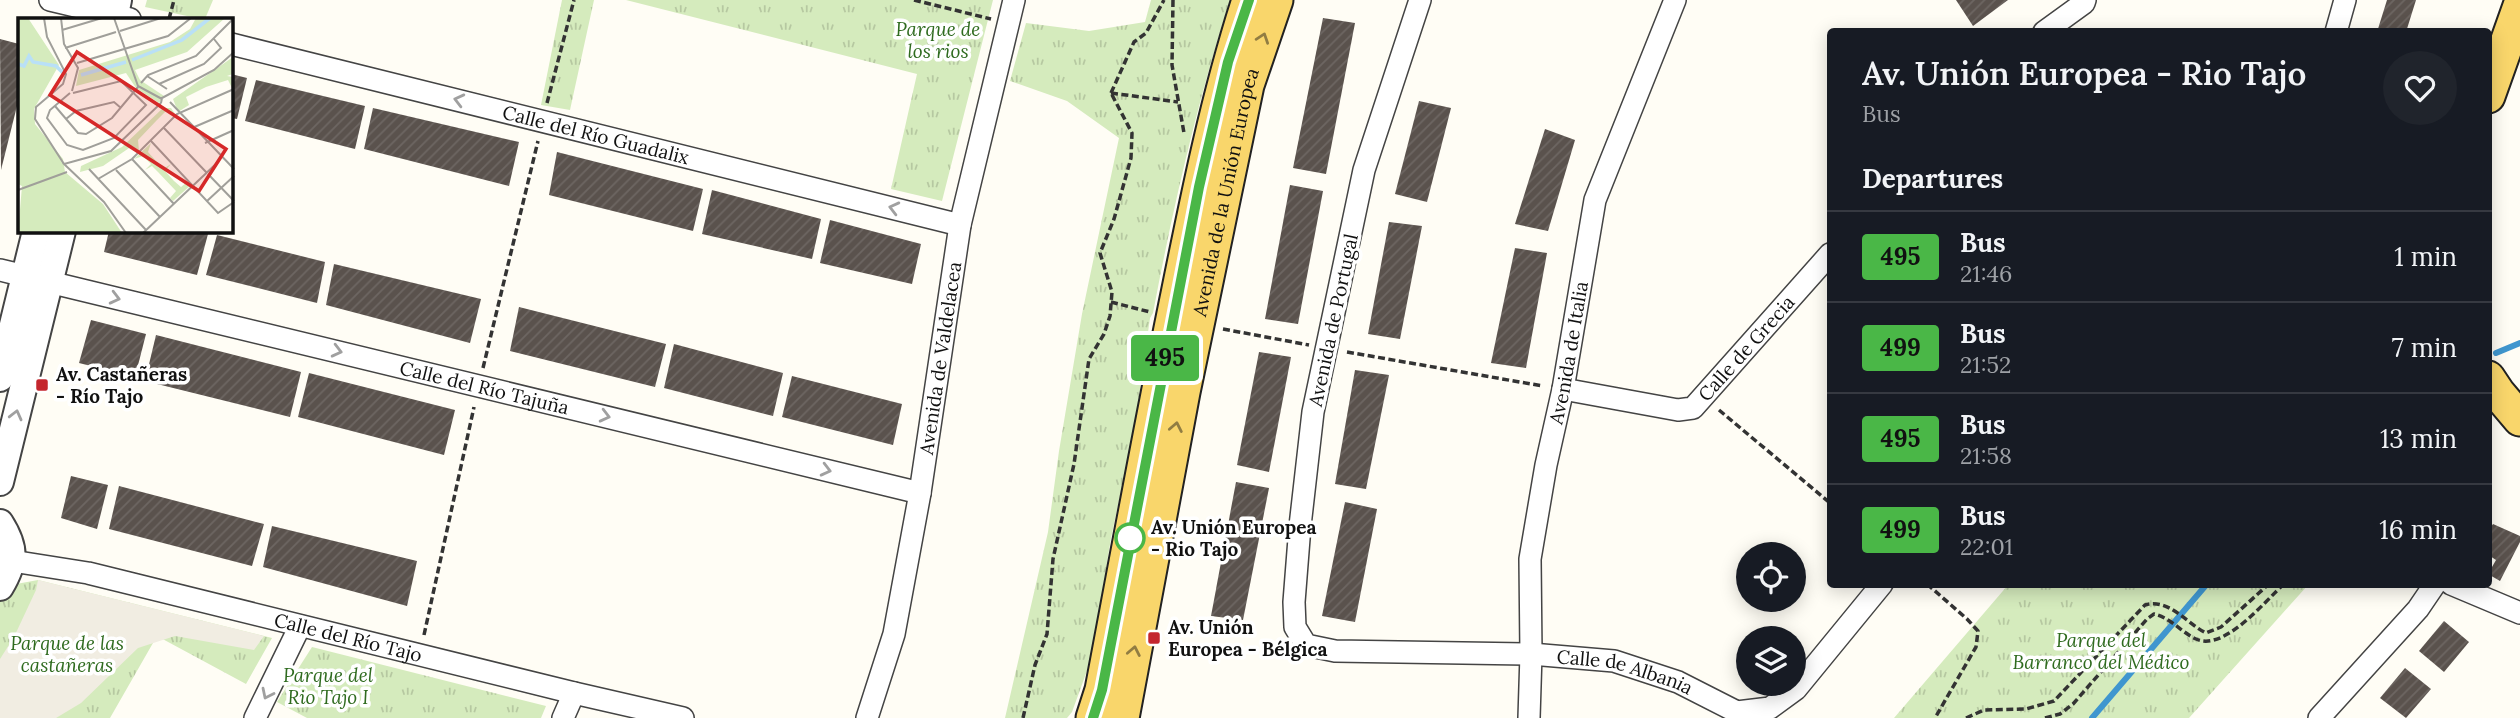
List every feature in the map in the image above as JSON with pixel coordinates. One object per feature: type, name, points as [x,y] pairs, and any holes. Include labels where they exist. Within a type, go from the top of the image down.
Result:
[{"type":"main road","name":"Avenida de la Unión Europea","points":[[1093,718],[1102,690],[1199,187],[1228,62],[1249,0]]},
{"type":"main road","name":"Avenida de la Unión Europea","points":[[1122,718],[1197,325],[1247,85],[1276,0]]},
{"type":"main road","points":[[2492,85],[2520,6]]},
{"type":"main road","points":[[2492,383],[2520,419]]},
{"type":"street","points":[[50,0],[107,12]]},
{"type":"street","name":"Avenida de Valdelacea","points":[[867,718],[894,634],[920,493],[960,225],[1014,0]]},
{"type":"street","name":"Avenida de Portugal","points":[[1306,645],[1294,627],[1300,526],[1313,412],[1364,170],[1420,0]]},
{"type":"street","name":"Avenida de Italia","points":[[1529,718],[1531,559],[1595,200],[1675,0]]},
{"type":"street","points":[[2050,28],[2085,0]]},
{"type":"street","points":[[2337,28],[2345,0]]},
{"type":"street","name":"Calle del Río Guadalix","points":[[233,44],[960,225]]},
{"type":"street","points":[[0,378],[36,233]]},
{"type":"street","points":[[0,482],[25,276],[60,233]]},
{"type":"street","name":"Calle de Grecia","points":[[1563,389],[1678,410],[1693,408],[1827,257]]},
{"type":"street","name":"Calle del Río Tajuña","points":[[25,276],[920,493]]},
{"type":"street","points":[[0,523],[9,538],[12,561],[0,587]]},
{"type":"street","name":"Calle del Río Tajo","points":[[12,561],[88,573],[683,718]]},
{"type":"street","name":"Calle de Albania","points":[[1306,645],[1335,651],[1531,653],[1614,661],[1678,682],[1737,712],[1770,708],[1796,689],[1879,588]]},
{"type":"street","points":[[2319,718],[2418,609],[2432,588]]},
{"type":"street","points":[[2461,588],[2520,613]]},
{"type":"street","points":[[255,718],[300,626]]},
{"type":"street","points":[[563,718],[574,693]]},
{"type":"path","points":[[169,18],[174,0]]},
{"type":"path","points":[[420,655],[479,386],[542,121],[574,0]]},
{"type":"path","points":[[914,0],[1009,23]]},
{"type":"path","points":[[1111,93],[1134,42],[1146,33],[1164,0]]},
{"type":"path","points":[[1172,0],[1172,65],[1184,135],[1188,121]]},
{"type":"path","points":[[1111,93],[1178,102]]},
{"type":"path","points":[[1023,718],[1035,665],[1047,634],[1059,524],[1074,464],[1089,359],[1104,334],[1110,316],[1112,292],[1100,253],[1114,219],[1131,158],[1132,133],[1111,93]]},
{"type":"path","points":[[1111,302],[1153,313]]},
{"type":"path","points":[[1197,325],[1563,389]]},
{"type":"path","points":[[1703,396],[1827,500]]},
{"type":"path","points":[[1932,588],[1978,631],[1976,647],[1935,718]]},
{"type":"path","points":[[1966,718],[1984,710],[2026,709],[2054,701],[2145,605],[2155,602],[2167,605],[2192,626],[2206,633],[2221,627],[2265,588]]},
{"type":"path","points":[[2045,718],[2060,714],[2073,704],[2154,614],[2164,616],[2190,636],[2203,642],[2222,638],[2245,621],[2280,588]]},
{"type":"green space","points":[[147,0],[213,0],[205,18],[145,7]]},
{"type":"green space","points":[[562,0],[594,0],[570,110],[541,105]]},
{"type":"green space","name":"Parque de los rios","points":[[626,0],[993,0],[942,201],[891,189],[917,74]]},
{"type":"green space","points":[[1151,0],[1230,0],[1196,116],[1150,318],[1135,426],[1111,538],[1092,657],[1072,712],[1067,718],[1005,718],[1048,532],[1082,314],[1119,138],[1067,101],[1010,81],[1026,23],[1089,31],[1145,22]]},
{"type":"green space","name":"Parque de las castañeras","points":[[38,580],[272,638],[246,684],[157,636],[110,718],[0,718],[0,587]]},
{"type":"green space","name":"Parque del Barranco del Médico","points":[[2005,588],[2305,588],[2189,718],[1894,718]]},
{"type":"green space","name":"Parque del Rio Tajo I","points":[[312,647],[546,706],[541,718],[307,718],[277,702]]},
{"type":"shaded area","name":"Parque de las castañeras","points":[[38,580],[264,636],[254,650],[175,636],[138,648],[81,703],[56,718],[0,718],[0,659],[14,637]]},
{"type":"building","points":[[1956,0],[2008,0],[1973,26]]},
{"type":"building","points":[[2387,0],[2416,0],[2407,28],[2378,28]]},
{"type":"building","points":[[1323,18],[1355,23],[1326,174],[1293,168]]},
{"type":"building","points":[[0,39],[18,44],[18,102],[1,170]]},
{"type":"building","points":[[233,74],[247,78],[237,119],[233,118]]},
{"type":"building","points":[[256,80],[365,106],[355,149],[245,121]]},
{"type":"building","points":[[1419,101],[1451,108],[1427,202],[1395,194]]},
{"type":"building","points":[[373,108],[519,142],[509,186],[364,149]]},
{"type":"building","points":[[1545,129],[1575,140],[1548,231],[1515,224]]},
{"type":"building","points":[[557,152],[703,189],[693,231],[549,195]]},
{"type":"building","points":[[1290,185],[1323,191],[1298,324],[1265,319]]},
{"type":"building","points":[[712,190],[821,219],[812,259],[702,234]]},
{"type":"building","points":[[830,220],[921,244],[912,284],[820,263]]},
{"type":"building","points":[[1389,222],[1422,226],[1400,339],[1368,334]]},
{"type":"building","points":[[109,233],[208,234],[197,275],[104,252]]},
{"type":"building","points":[[217,235],[325,262],[317,303],[206,275]]},
{"type":"building","points":[[1515,248],[1547,253],[1526,368],[1491,363]]},
{"type":"building","points":[[334,264],[481,299],[470,343],[326,305]]},
{"type":"building","points":[[519,307],[666,344],[655,387],[510,351]]},
{"type":"building","points":[[91,320],[146,334],[135,377],[79,363]]},
{"type":"building","points":[[156,335],[301,372],[290,417],[145,381]]},
{"type":"building","points":[[674,344],[783,373],[773,416],[664,388]]},
{"type":"building","points":[[1259,352],[1291,357],[1269,472],[1237,465]]},
{"type":"building","points":[[1355,370],[1389,375],[1366,489],[1335,484]]},
{"type":"building","points":[[309,373],[455,410],[444,455],[298,417]]},
{"type":"building","points":[[792,376],[902,404],[893,445],[782,417]]},
{"type":"building","points":[[71,476],[108,485],[97,529],[61,518]]},
{"type":"building","points":[[1236,482],[1269,488],[1243,620],[1211,616]]},
{"type":"building","points":[[119,486],[264,524],[252,566],[109,529]]},
{"type":"building","points":[[1345,502],[1377,509],[1355,622],[1322,616]]},
{"type":"building","points":[[2492,525],[2520,536],[2520,542],[2500,581],[2492,576],[2492,567],[2496,560],[2492,557]]},
{"type":"building","points":[[272,526],[417,561],[407,606],[263,567]]},
{"type":"building","points":[[2444,621],[2469,642],[2444,672],[2419,651]]},
{"type":"building","points":[[2405,668],[2431,689],[2406,718],[2380,698]]},
{"type":"waterway","points":[[2496,353],[2520,343]]},
{"type":"waterway","points":[[2092,718],[2204,588]]},
{"type":"bus line","name":"495","points":[[1093,718],[1102,690],[1199,187],[1228,62],[1249,0]]},
{"type":"place","name":"Av. Castañeras - Río Tajo","points":[[42,385]]},
{"type":"place","name":"Av. Unión Europea - Rio Tajo","points":[[1130,538]]},
{"type":"place","name":"Av. Unión Europea - Bélgica","points":[[1154,638]]}]
